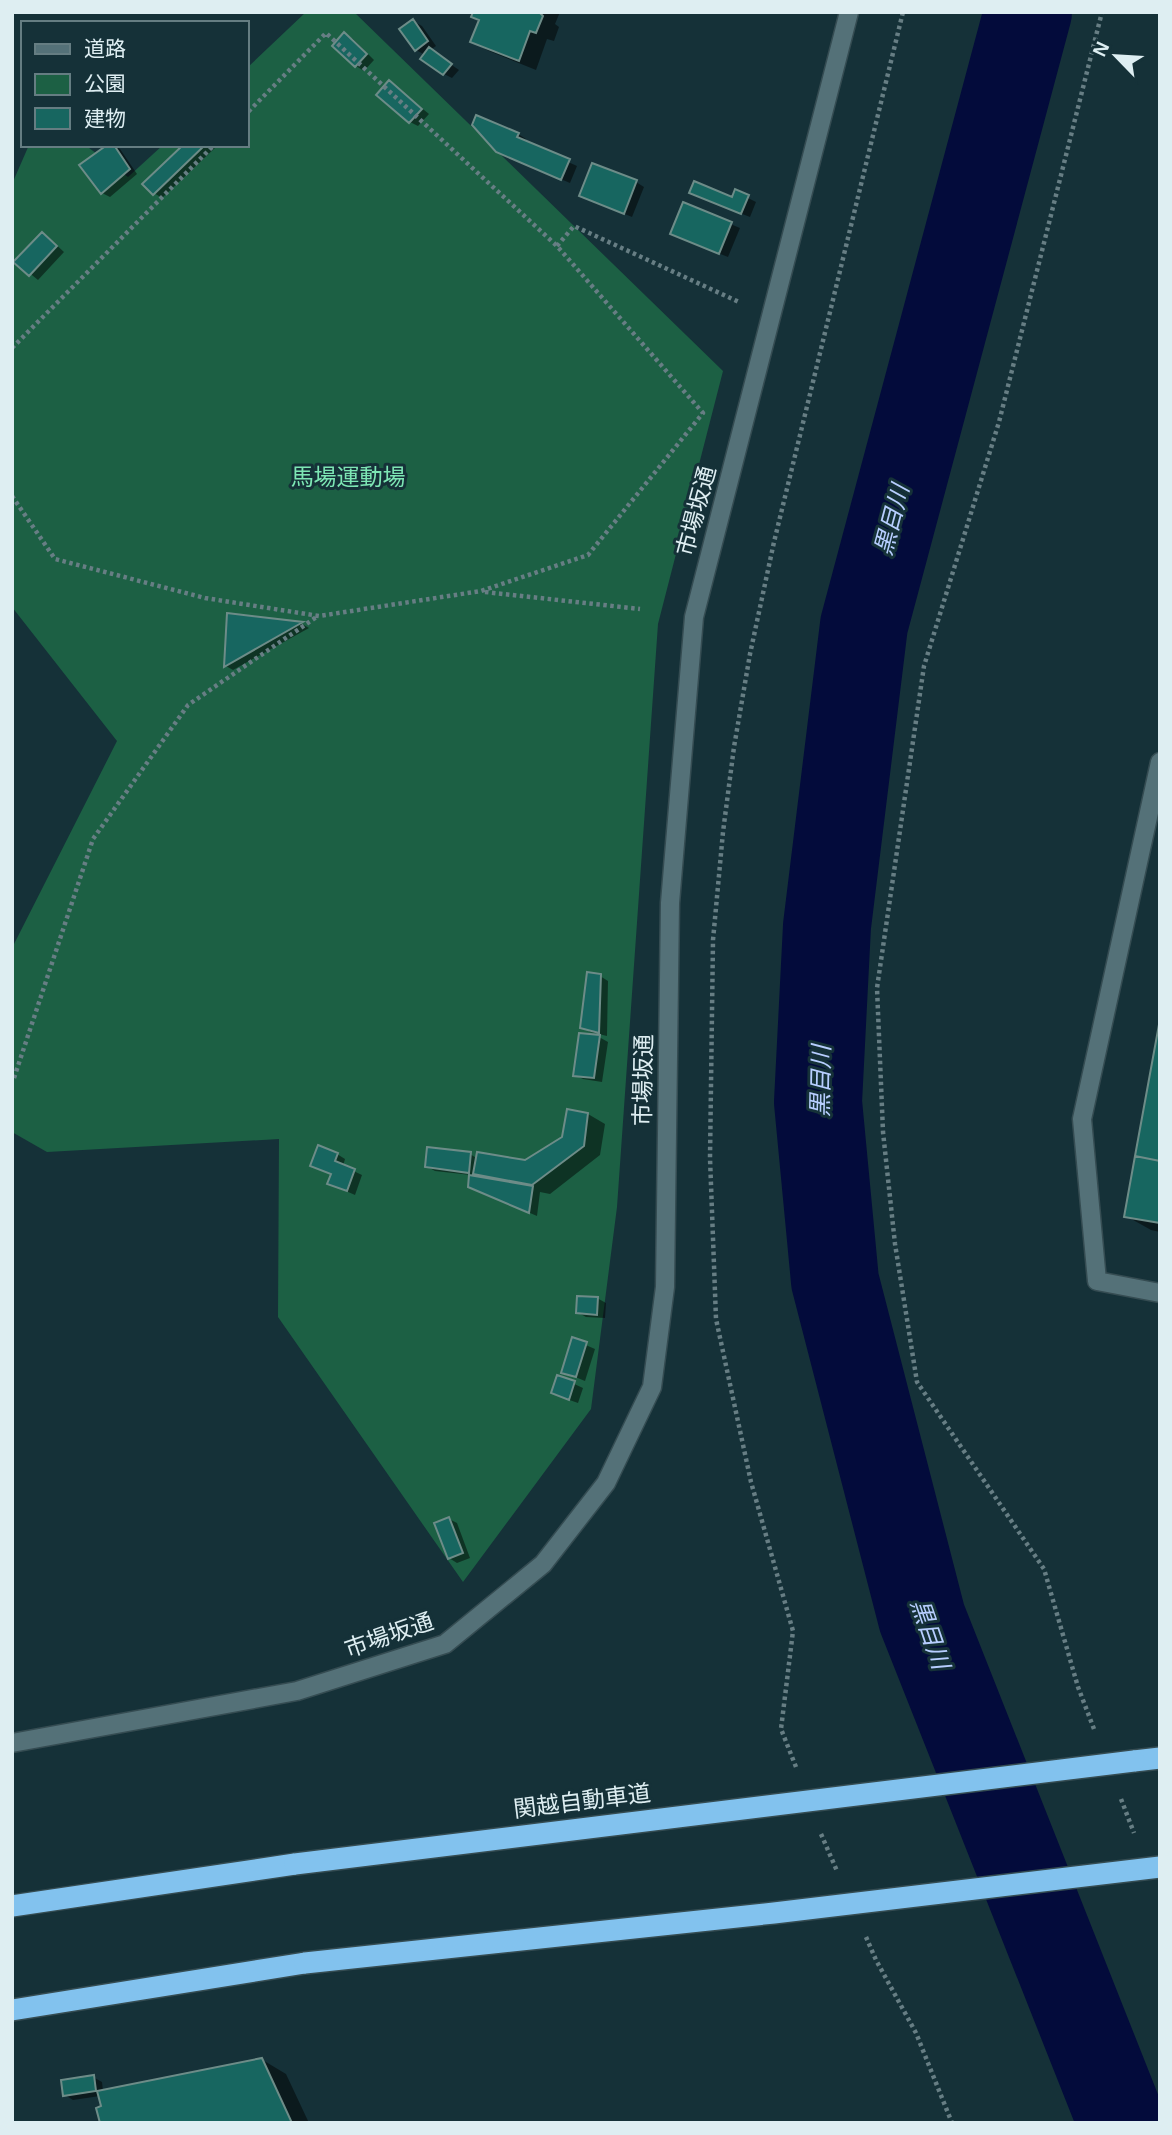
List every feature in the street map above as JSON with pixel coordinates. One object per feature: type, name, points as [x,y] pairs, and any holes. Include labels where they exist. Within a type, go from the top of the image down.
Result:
[{"type":"highway","name":"関越自動車道","points":[[12,1906],[295,1864],[1160,1758]]},
{"type":"highway","points":[[12,2010],[305,1963],[760,1915],[1160,1867]]},
{"type":"street","name":"市場坂通","points":[[12,1743],[297,1691],[445,1644],[543,1564],[606,1483],[652,1387],[665,1287],[670,903],[694,617],[849,12]]},
{"type":"street","points":[[1160,761],[1082,1119],[1097,1281],[1160,1293]]},
{"type":"path","points":[[800,1777],[782,1729],[793,1632],[751,1482],[716,1319],[710,1158],[713,940],[723,832],[750,654],[774,542],[902,12]]},
{"type":"path","points":[[1044,1569],[917,1382],[895,1244],[883,1132],[877,988],[924,666],[999,422],[1102,12]]},
{"type":"path","points":[[12,496],[55,559],[205,598],[318,616],[481,591],[588,555],[703,413],[557,246],[326,33],[248,112]]},
{"type":"path","points":[[12,348],[212,147]]},
{"type":"path","points":[[557,246],[574,226],[771,317]]},
{"type":"path","points":[[481,591],[640,609]]},
{"type":"path","points":[[14,1078],[93,839],[188,705],[318,616]]},
{"type":"path","points":[[818,1825],[838,1873]]},
{"type":"path","points":[[865,1936],[916,2033],[952,2123]]},
{"type":"green space","name":"馬場運動場","points":[[306,12],[354,12],[723,371],[658,624],[617,1207],[591,1409],[463,1582],[278,1317],[279,1139],[47,1152],[12,1132],[12,948],[117,741],[12,607],[12,184],[28,147],[88,147],[128,177],[161,147],[248,147],[248,67]]},
{"type":"building","points":[[473,12],[539,12],[543,16],[536,33],[530,31],[519,61],[470,42],[479,20],[471,17]]},
{"type":"building","points":[[413,19],[428,41],[415,51],[399,29]]},
{"type":"building","points":[[344,32],[367,54],[355,67],[332,46]]},
{"type":"building","points":[[429,47],[452,64],[443,75],[420,59]]},
{"type":"building","points":[[389,80],[422,109],[409,123],[376,95]]},
{"type":"building","points":[[476,115],[519,133],[517,137],[570,159],[561,180],[496,152],[472,125]]},
{"type":"building","points":[[104,147],[115,147],[130,169],[101,194],[79,165]]},
{"type":"building","points":[[181,147],[203,147],[153,195],[142,184]]},
{"type":"building","points":[[592,163],[637,180],[624,214],[579,196]]},
{"type":"building","points":[[694,181],[732,197],[735,189],[749,195],[741,214],[689,193]]},
{"type":"building","points":[[683,202],[732,222],[719,254],[670,234]]},
{"type":"building","points":[[42,232],[57,246],[29,276],[13,262]]},
{"type":"building","points":[[227,613],[303,622],[224,667]]},
{"type":"building","points":[[587,972],[601,974],[599,1033],[580,1028]]},
{"type":"building","points":[[1160,1019],[1160,1161],[1135,1156]]},
{"type":"building","points":[[579,1033],[600,1035],[594,1078],[573,1076]]},
{"type":"building","points":[[567,1109],[588,1113],[584,1146],[532,1185],[473,1174],[477,1152],[525,1160],[562,1137]]},
{"type":"building","points":[[318,1145],[338,1153],[335,1161],[355,1169],[347,1191],[327,1184],[331,1174],[310,1166]]},
{"type":"building","points":[[427,1147],[471,1152],[469,1173],[425,1167]]},
{"type":"building","points":[[1135,1156],[1160,1161],[1160,1223],[1124,1217]]},
{"type":"building","points":[[469,1175],[533,1186],[529,1213],[468,1187]]},
{"type":"building","points":[[577,1296],[598,1297],[597,1315],[576,1313]]},
{"type":"building","points":[[572,1337],[587,1342],[576,1377],[561,1373]]},
{"type":"building","points":[[557,1375],[575,1381],[569,1400],[551,1393]]},
{"type":"building","points":[[449,1517],[463,1553],[448,1559],[434,1523]]},
{"type":"building","points":[[262,2058],[292,2123],[100,2123],[96,2108],[101,2106],[97,2091]]},
{"type":"building","points":[[94,2075],[96,2091],[63,2096],[61,2080]]},
{"type":"waterway","name":"黒目川","points":[[1028,12],[864,625],[827,926],[818,1102],[835,1281],[922,1618],[1122,2123]]}]
